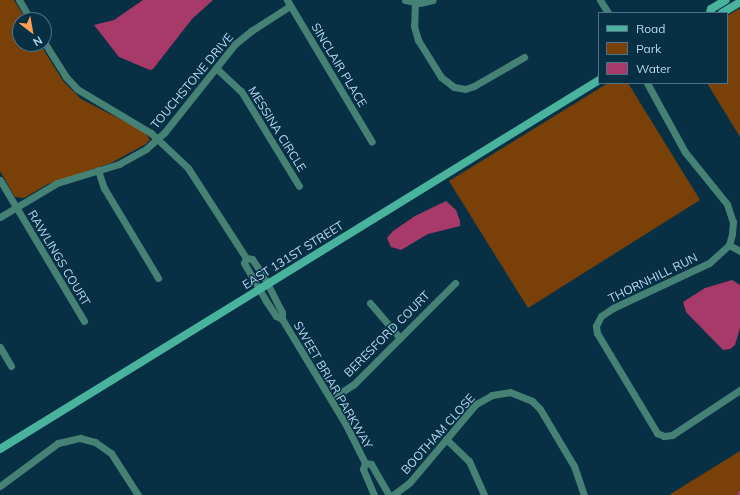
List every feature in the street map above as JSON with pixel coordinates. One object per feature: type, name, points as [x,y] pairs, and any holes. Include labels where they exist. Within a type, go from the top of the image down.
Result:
[{"type":"street","points":[[19,0],[26,12]]},
{"type":"street","points":[[405,0],[415,2],[433,0]]},
{"type":"street","points":[[600,0],[607,12]]},
{"type":"street","points":[[710,12],[711,9],[726,0]]},
{"type":"street","points":[[415,2],[414,26],[418,40],[441,77],[454,87],[465,89],[474,86],[524,57]]},
{"type":"street","points":[[724,12],[740,2]]},
{"type":"street","name":"TOUCHSTONE DRIVE","points":[[0,216],[57,183],[132,157],[158,139],[244,36],[288,3]]},
{"type":"street","name":"SINCLAIR PLACE","points":[[288,3],[372,142]]},
{"type":"street","name":"SWEET BRIAR PARKWAY","points":[[50,52],[66,77],[77,88],[158,139],[188,168],[246,258],[252,259],[267,285],[282,312],[282,319],[331,399],[365,463],[364,469],[374,495]]},
{"type":"street","name":"MESSINA CIRCLE","points":[[216,68],[241,91],[299,186]]},
{"type":"street","name":"EAST 131ST STREET","points":[[0,449],[598,81]]},
{"type":"street","points":[[648,84],[684,152],[727,204],[733,222],[729,245],[740,251]]},
{"type":"street","points":[[98,170],[104,188],[158,278]]},
{"type":"street","name":"RAWLINGS COURT","points":[[0,180],[84,321]]},
{"type":"street","name":"THORNHILL RUN","points":[[729,245],[709,263],[614,308],[601,316],[596,326],[597,333],[657,433],[664,436],[672,435],[740,390]]},
{"type":"street","name":"SWEET BRIAR PARKWAY","points":[[246,258],[244,263],[276,316],[282,319]]},
{"type":"street","name":"BERESFORD COURT","points":[[331,399],[354,384],[455,282]]},
{"type":"street","points":[[370,303],[400,338]]},
{"type":"street","points":[[0,347],[12,366]]},
{"type":"street","name":"BOOTHAM CLOSE","points":[[393,495],[410,482],[482,399],[502,392],[520,394],[540,409],[574,466],[584,495]]},
{"type":"street","points":[[0,486],[58,443],[80,438],[95,442],[111,453],[138,495]]},
{"type":"street","points":[[446,439],[469,461],[484,495]]},
{"type":"street","name":"SWEET BRIAR PARKWAY","points":[[365,463],[371,464],[389,495]]},
{"type":"green space","points":[[0,0],[14,0],[21,12],[12,12],[12,52],[45,52],[63,81],[81,99],[145,132],[150,140],[146,144],[111,163],[48,184],[24,198],[15,197],[0,171]]},
{"type":"green space","points":[[740,8],[740,137],[708,84],[728,84],[728,15]]},
{"type":"green space","points":[[606,84],[629,84],[700,200],[528,308],[449,181]]},
{"type":"green space","points":[[740,451],[740,495],[669,495]]},
{"type":"water","points":[[143,0],[213,0],[192,19],[153,69],[150,70],[119,57],[94,25],[114,20]]},
{"type":"water","points":[[446,201],[456,210],[460,221],[460,226],[428,234],[401,250],[391,247],[387,238],[393,231],[415,216]]},
{"type":"water","points":[[732,280],[740,285],[740,328],[735,345],[730,349],[723,350],[686,312],[683,302],[705,288]]}]
